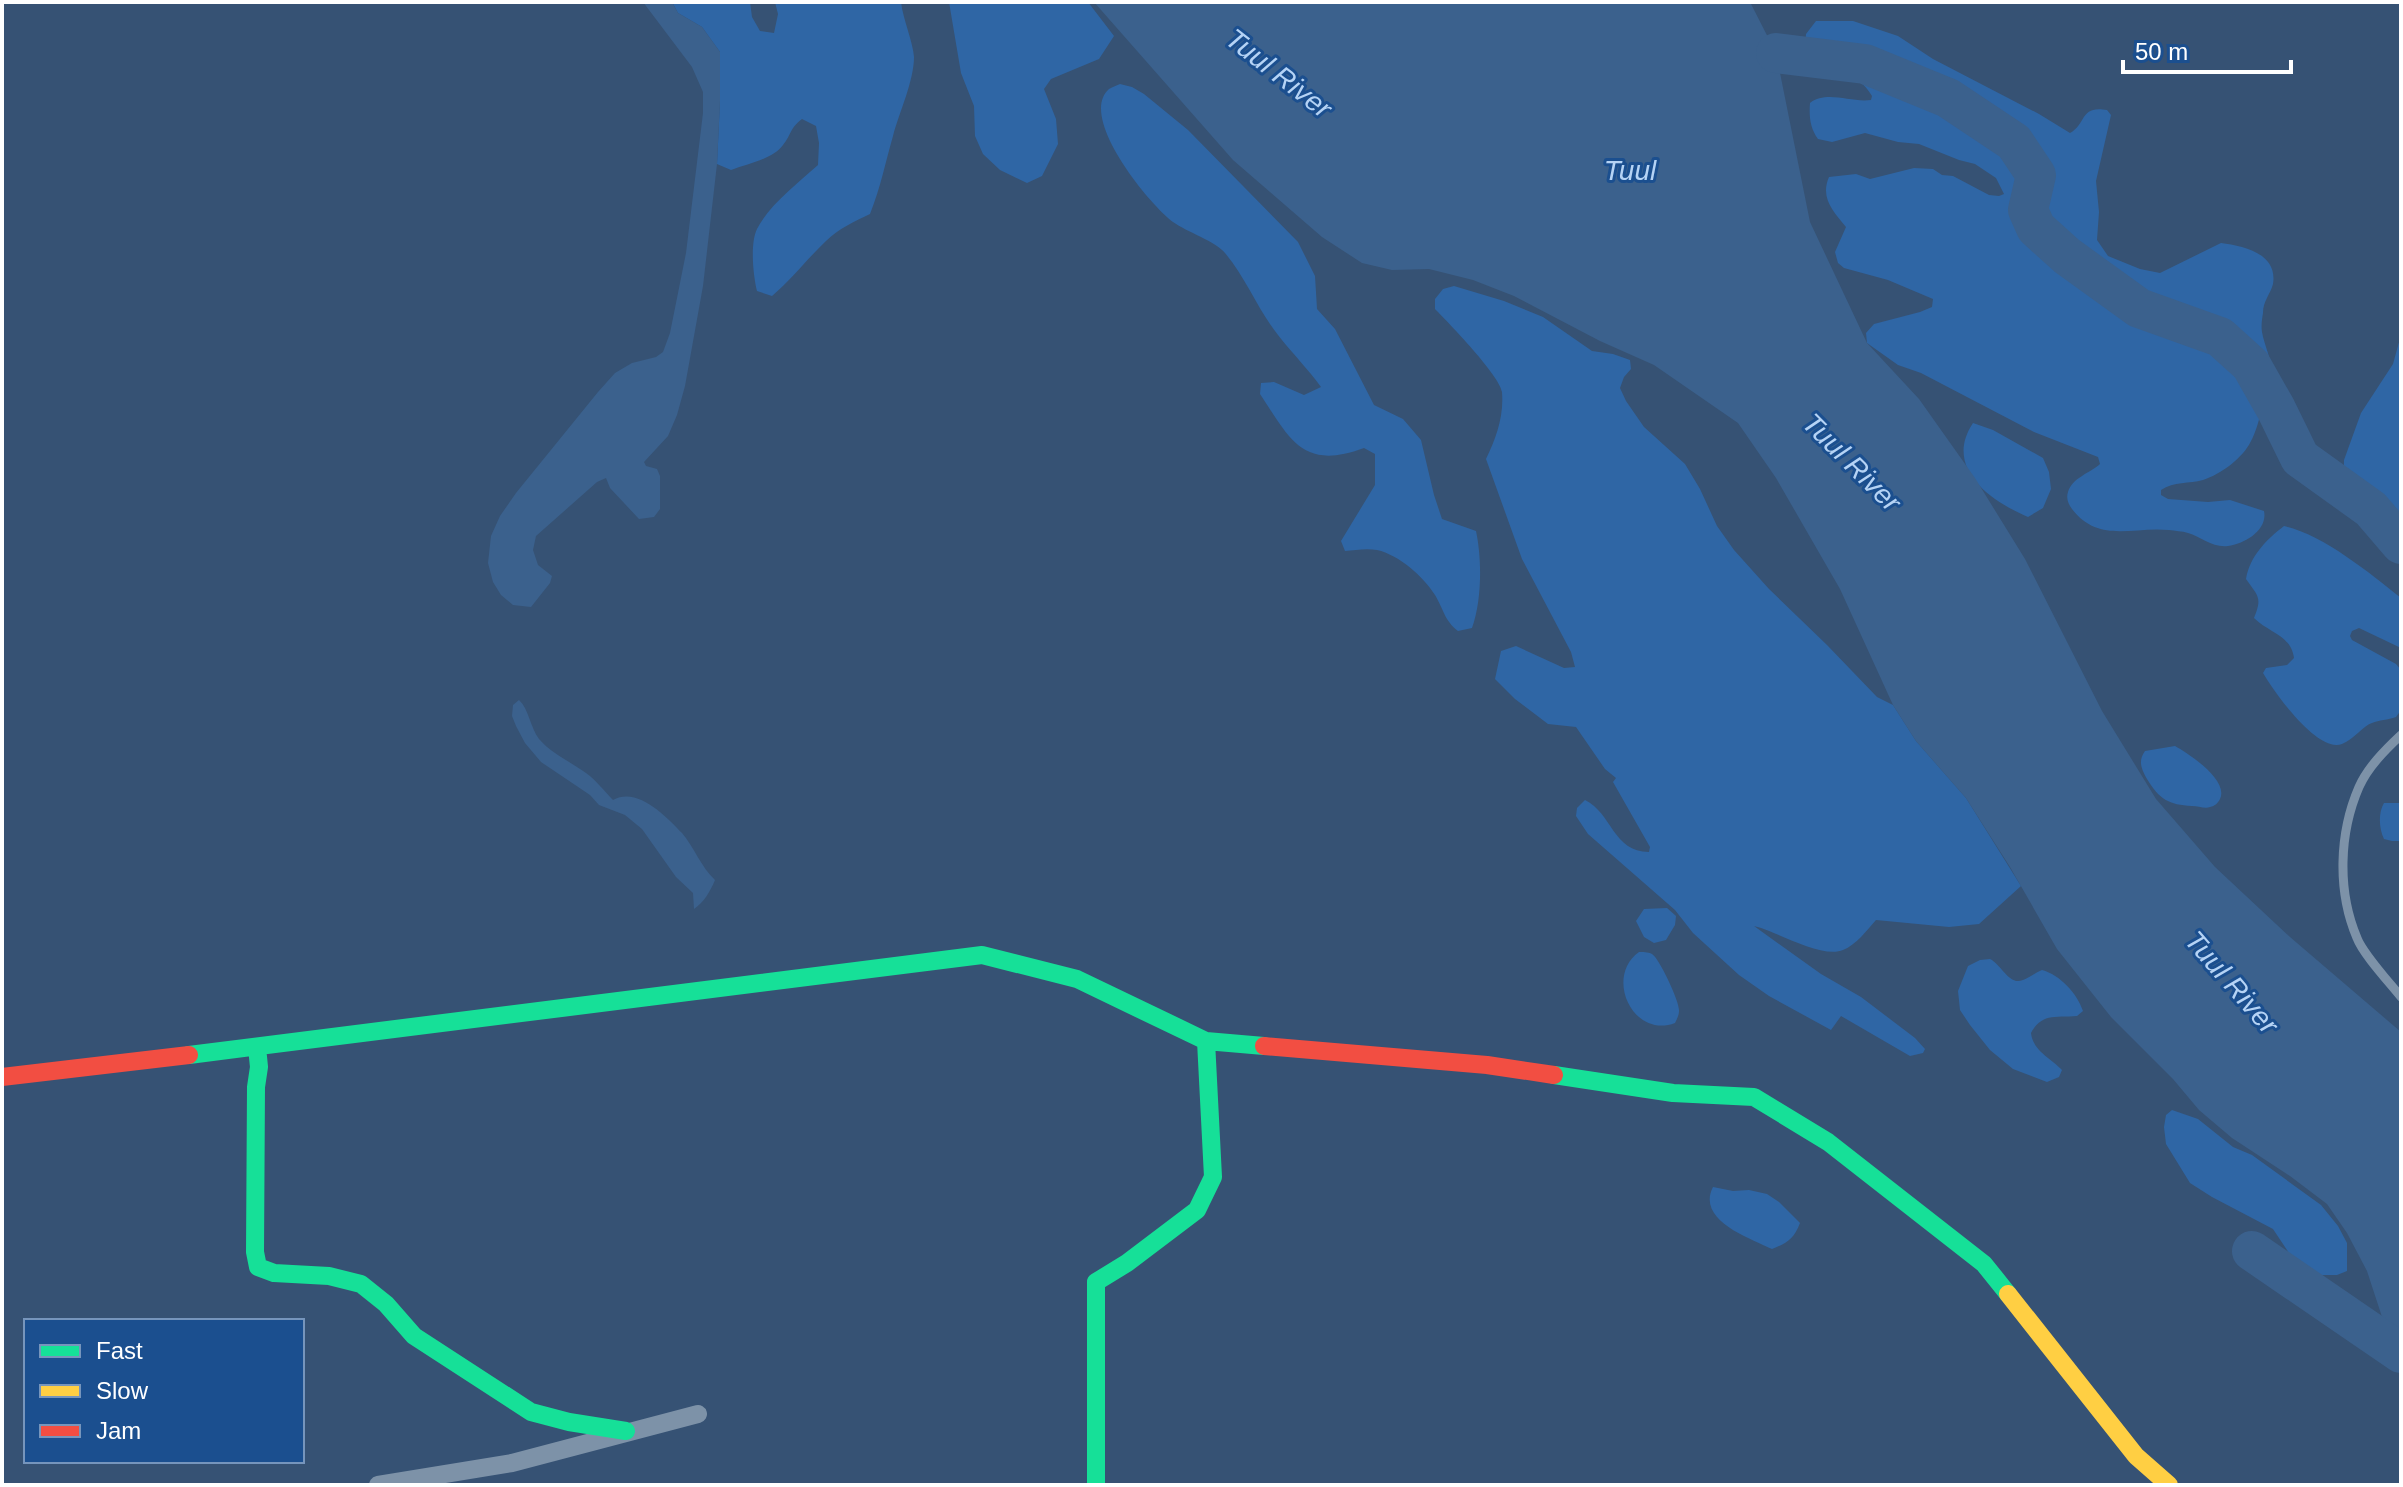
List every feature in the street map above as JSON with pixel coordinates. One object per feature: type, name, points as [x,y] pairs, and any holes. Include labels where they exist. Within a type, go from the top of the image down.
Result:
[{"type":"street","points":[[2,1077],[982,955],[1077,979],[1206,1041],[1487,1065],[1673,1093],[1754,1097],[1828,1142],[1984,1264],[2136,1456],[2169,1485]]},
{"type":"street","points":[[1096,1485],[1096,1282],[1127,1263],[1197,1210],[1213,1177],[1206,1041]]},
{"type":"street","points":[[257,1047],[255,1252],[258,1267],[274,1273],[329,1276],[361,1284],[386,1304],[414,1336],[531,1412],[626,1431]]},
{"type":"street","points":[[378,1485],[512,1463],[698,1414]]},
{"type":"lane","points":[[2401,735],[2382,752],[2359,786],[2347,826],[2342,886],[2357,940],[2401,997]]},
{"type":"shaded area","points":[[672,2],[750,2],[752,17],[760,31],[774,33],[778,14],[775,2],[901,2],[913,51],[913,66],[870,214],[831,237],[772,296],[757,291],[753,242],[762,220],[776,203],[818,165],[816,126],[802,119],[773,154],[731,170],[717,164],[720,52],[702,27],[678,13]]},
{"type":"shaded area","points":[[949,2],[1088,2],[1114,36],[1099,59],[1051,79],[1044,89],[1056,119],[1058,144],[1042,176],[1027,183],[1000,170],[983,154],[975,136],[974,106],[961,73]]},
{"type":"shaded area","points":[[1816,21],[1853,21],[1898,36],[1933,59],[2070,133],[2088,112],[2107,110],[2111,115],[2096,181],[2099,212],[2097,240],[2108,256],[2140,269],[2160,273],[2221,243],[2248,249],[2265,258],[2273,273],[2262,325],[2271,368],[2254,434],[2243,453],[2217,474],[2161,490],[2161,495],[2168,499],[2230,500],[2264,511],[2262,524],[2254,535],[2235,545],[2223,546],[2181,531],[2117,531],[2093,526],[2072,509],[2067,496],[2073,483],[2100,464],[2098,457],[2034,432],[1921,373],[1898,365],[1867,343],[1866,333],[1874,324],[1932,307],[1933,299],[1888,280],[1844,268],[1838,263],[1835,252],[1846,227],[1827,198],[1829,177],[1856,174],[1870,179],[1914,168],[1933,169],[1989,195],[2004,194],[1996,178],[1975,164],[1919,144],[1865,133],[1832,142],[1818,139],[1811,122],[1810,103],[1824,97],[1871,100],[1872,96],[1860,82],[1827,66],[1805,46],[1806,34]]},
{"type":"shaded area","points":[[1120,84],[1144,94],[1188,130],[1298,242],[1315,276],[1317,309],[1335,329],[1374,405],[1403,419],[1421,440],[1442,519],[1476,531],[1480,580],[1472,628],[1458,631],[1453,627],[1430,588],[1402,561],[1377,550],[1345,551],[1341,541],[1375,485],[1375,454],[1364,448],[1326,456],[1312,453],[1300,446],[1280,425],[1260,394],[1261,383],[1274,382],[1304,395],[1321,387],[1283,342],[1225,253],[1162,213],[1120,160],[1102,119],[1102,102],[1109,89]]},
{"type":"shaded area","points":[[1454,286],[1543,317],[1592,351],[1630,360],[1631,369],[1620,388],[1626,401],[1644,427],[1685,464],[1717,526],[1734,550],[1877,697],[1893,705],[1916,741],[1966,798],[2021,886],[1979,924],[1949,927],[1876,920],[1852,945],[1834,952],[1811,948],[1754,926],[1821,974],[1861,997],[1915,1038],[1925,1049],[1923,1053],[1910,1056],[1841,1016],[1831,1030],[1769,996],[1739,975],[1693,933],[1675,910],[1588,834],[1576,816],[1577,808],[1585,800],[1594,806],[1628,846],[1649,852],[1650,847],[1613,782],[1616,778],[1605,769],[1576,727],[1548,724],[1495,679],[1501,651],[1516,646],[1564,668],[1575,667],[1571,652],[1522,559],[1486,459],[1500,419],[1502,392],[1499,384],[1435,309],[1435,299],[1443,289]]},
{"type":"shaded area","points":[[2401,335],[2401,540],[2373,505],[2344,478],[2344,460],[2361,413],[2393,364]]},
{"type":"shaded area","points":[[1973,423],[1993,430],[2043,458],[2051,489],[2043,508],[2028,517],[2000,502],[1975,481],[1967,468],[1964,454],[1965,439]]},
{"type":"shaded area","points":[[2284,526],[2330,546],[2401,598],[2401,648],[2359,628],[2352,631],[2350,636],[2401,670],[2401,710],[2396,717],[2369,724],[2342,744],[2332,745],[2309,731],[2263,673],[2266,668],[2287,665],[2294,658],[2284,639],[2254,618],[2258,598],[2246,579],[2260,549]]},
{"type":"shaded area","points":[[2175,746],[2206,768],[2219,784],[2220,799],[2215,805],[2206,808],[2177,804],[2165,800],[2151,786],[2142,768],[2145,751]]},
{"type":"shaded area","points":[[2384,803],[2401,803],[2401,841],[2384,839],[2380,821]]},
{"type":"shaded area","points":[[1667,908],[1676,916],[1675,925],[1666,940],[1654,943],[1644,937],[1636,921],[1644,909]]},
{"type":"shaded area","points":[[1639,952],[1652,954],[1664,971],[1678,1006],[1675,1023],[1660,1026],[1647,1022],[1628,1003],[1624,976],[1629,963]]},
{"type":"shaded area","points":[[1990,959],[2010,978],[2018,981],[2042,970],[2049,972],[2077,998],[2083,1011],[2077,1016],[2045,1019],[2031,1033],[2039,1049],[2062,1070],[2059,1077],[2047,1082],[2013,1069],[1990,1050],[1960,1010],[1958,991],[1968,966]]},
{"type":"shaded area","points":[[2172,1110],[2198,1119],[2233,1147],[2252,1155],[2321,1205],[2347,1243],[2347,1271],[2337,1275],[2321,1275],[2289,1253],[2273,1229],[2190,1183],[2166,1144],[2166,1115]]},
{"type":"shaded area","points":[[1713,1187],[1767,1194],[1800,1223],[1798,1228],[1789,1240],[1772,1249],[1751,1239],[1718,1218],[1710,1199]]},
{"type":"water","points":[[643,2],[672,2],[678,13],[702,27],[720,52],[717,164],[703,286],[685,386],[668,436],[644,462],[646,466],[657,469],[660,476],[660,509],[654,517],[639,519],[610,488],[606,478],[597,482],[536,536],[533,550],[538,565],[552,576],[550,583],[531,607],[513,605],[501,595],[493,582],[488,563],[491,536],[500,516],[615,373],[663,352],[670,333],[686,253],[703,92],[692,67]]},
{"type":"water","name":"Tuul","points":[[1094,2],[1750,2],[1776,53],[1810,222],[1867,343],[1919,399],[1975,478],[2025,559],[2102,711],[2156,799],[2215,867],[2290,937],[2401,1032],[2401,1355],[2384,1323],[2367,1271],[2327,1204],[2232,1138],[2199,1110],[2173,1079],[2111,1017],[2057,949],[1966,798],[1916,741],[1893,705],[1840,589],[1776,478],[1738,423],[1654,365],[1514,296],[1473,280],[1429,269],[1392,270],[1362,263],[1322,237],[1233,160]]},
{"type":"water","points":[[519,700],[539,739],[550,749],[590,776],[613,800],[632,797],[641,800],[659,811],[682,833],[715,880],[698,906],[694,909],[693,893],[676,877],[642,829],[625,815],[599,805],[590,795],[541,762],[525,743],[512,716],[513,705]]},
{"type":"waterway","points":[[1776,53],[1865,64],[1948,98],[2014,142],[2036,175],[2028,210],[2036,228],[2067,256],[2139,308],[2220,337],[2251,365],[2300,458],[2371,509],[2401,544]]},
{"type":"waterway","points":[[2252,1251],[2401,1353]]},
{"type":"traffic: fast","points":[[189,1055],[982,955],[1077,979],[1206,1041],[1264,1046]]},
{"type":"traffic: fast","points":[[1096,1485],[1096,1282],[1127,1263],[1197,1210],[1213,1177],[1206,1041]]},
{"type":"traffic: fast","points":[[257,1047],[255,1252],[258,1267],[274,1273],[329,1276],[361,1284],[386,1304],[414,1336],[531,1412],[626,1431]]},
{"type":"traffic: fast","points":[[1554,1075],[1673,1093],[1754,1097],[1828,1142],[1984,1264],[2008,1294]]},
{"type":"traffic: slow","points":[[2008,1294],[2136,1456],[2169,1485]]},
{"type":"traffic: jam","points":[[1264,1046],[1487,1065],[1554,1075]]},
{"type":"traffic: jam","points":[[2,1077],[189,1055]]},
{"type":"water label","name":"Tuul River","points":[[1279,73]]},
{"type":"water label","name":"Tuul River","points":[[1852,462]]},
{"type":"water label","name":"Tuul River","points":[[2232,982]]}]
